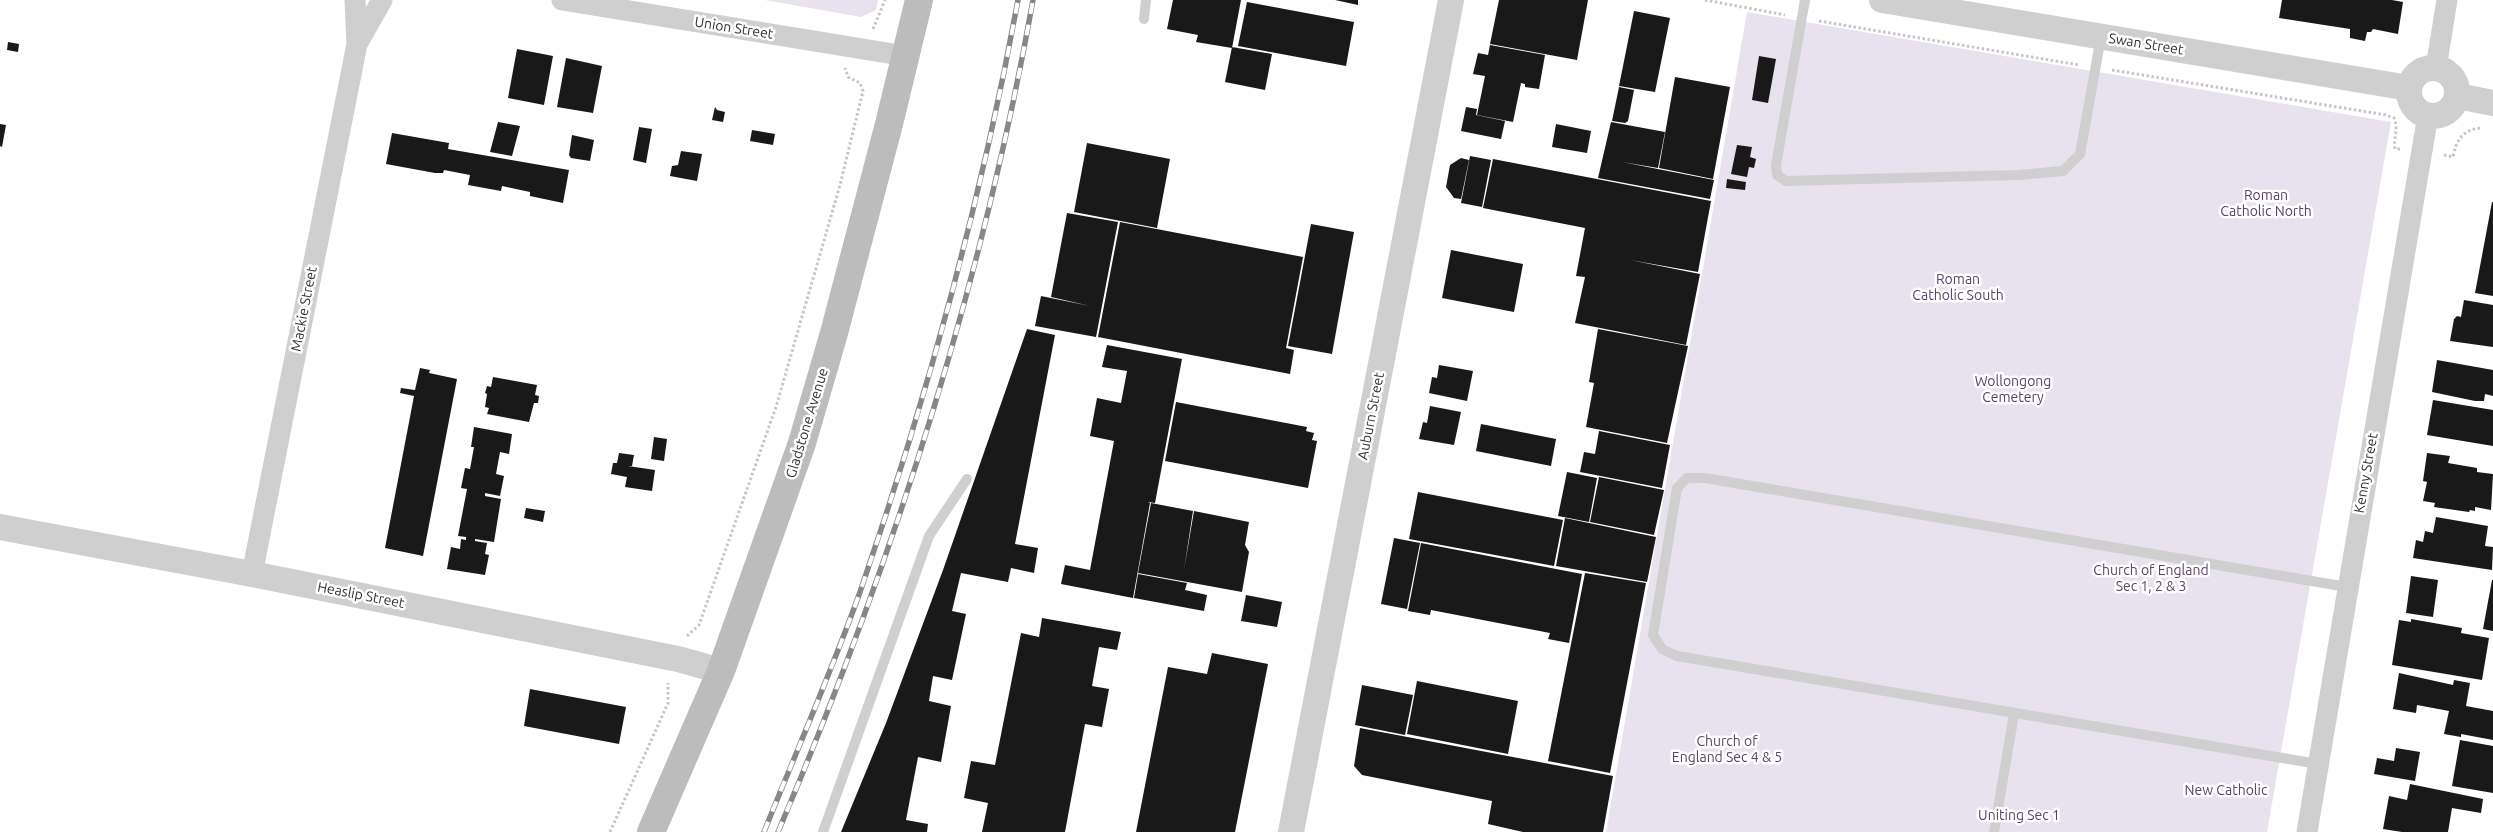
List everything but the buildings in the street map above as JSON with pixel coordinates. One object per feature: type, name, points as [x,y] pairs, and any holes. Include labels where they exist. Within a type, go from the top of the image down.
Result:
[{"type":"main road","name":"Gladstone Avenue","points":[[651,832],[721,671],[783,501],[819,387],[919,0]]},
{"type":"street","points":[[355,0],[357,44]]},
{"type":"street","points":[[357,44],[382,0]]},
{"type":"street","name":"Union Street","points":[[562,0],[906,56]]},
{"type":"street","name":"Auburn Street","points":[[1291,832],[1451,0]]},
{"type":"street","name":"Swan Street","points":[[1882,0],[2409,88]]},
{"type":"street","points":[[2436,68],[2447,0]]},
{"type":"street","name":"Mackie Street","points":[[252,574],[357,44]]},
{"type":"street","points":[[2436,68],[2443,70],[2454,81],[2456,96],[2449,109],[2443,114],[2428,115],[2414,107],[2410,100],[2409,88],[2414,76],[2420,71],[2436,68]]},
{"type":"street","points":[[2456,96],[2493,103]]},
{"type":"street","name":"Kenny Street","points":[[2307,832],[2428,115]]},
{"type":"street","name":"Heaslip Street","points":[[0,527],[252,574],[668,657],[721,671]]},
{"type":"lane","points":[[1144,19],[1146,0]]},
{"type":"lane","points":[[1806,0],[1776,166],[1777,176],[1786,181],[2018,176],[2063,171],[2080,154],[2101,36]]},
{"type":"lane","points":[[2318,764],[1677,656],[1662,649],[1653,635],[1677,488],[1688,478],[1705,478],[2347,587]]},
{"type":"lane","points":[[823,832],[929,536],[966,479]]},
{"type":"lane","points":[[1994,832],[2014,714]]},
{"type":"path","points":[[876,26],[885,0]]},
{"type":"path","points":[[1705,0],[1802,18],[2386,115],[2394,118],[2398,126],[2394,141],[2395,149]]},
{"type":"path","points":[[687,635],[699,625],[776,407],[840,185],[863,91],[860,82],[848,77],[845,68]]},
{"type":"path","points":[[2453,157],[2456,142],[2466,132],[2478,128],[2485,129]]},
{"type":"path","points":[[610,832],[668,703],[668,680]]},
{"type":"green space","points":[[765,0],[878,0],[876,10],[861,17]]},
{"type":"green space","name":"Wollongong Cemetery","points":[[1747,12],[2391,122],[2267,832],[1606,832]]},
{"type":"railway","points":[[764,832],[849,622],[908,446],[930,373],[969,225],[987,150],[1018,0]]},
{"type":"railway","points":[[778,832],[859,630],[929,423],[960,319],[988,213],[1012,107],[1033,0]]},
{"type":"park label","name":"Roman Catholic North","points":[[2266,204]]},
{"type":"park label","name":"Roman Catholic South","points":[[1958,288]]},
{"type":"park label","name":"Church of England Sec 1, 2 & 3","points":[[2151,578]]},
{"type":"park label","name":"Church of England Sec 4 & 5","points":[[1727,750]]},
{"type":"park label","name":"New Catholic","points":[[2226,790]]},
{"type":"park label","name":"Uniting Sec 1","points":[[2019,815]]}]
